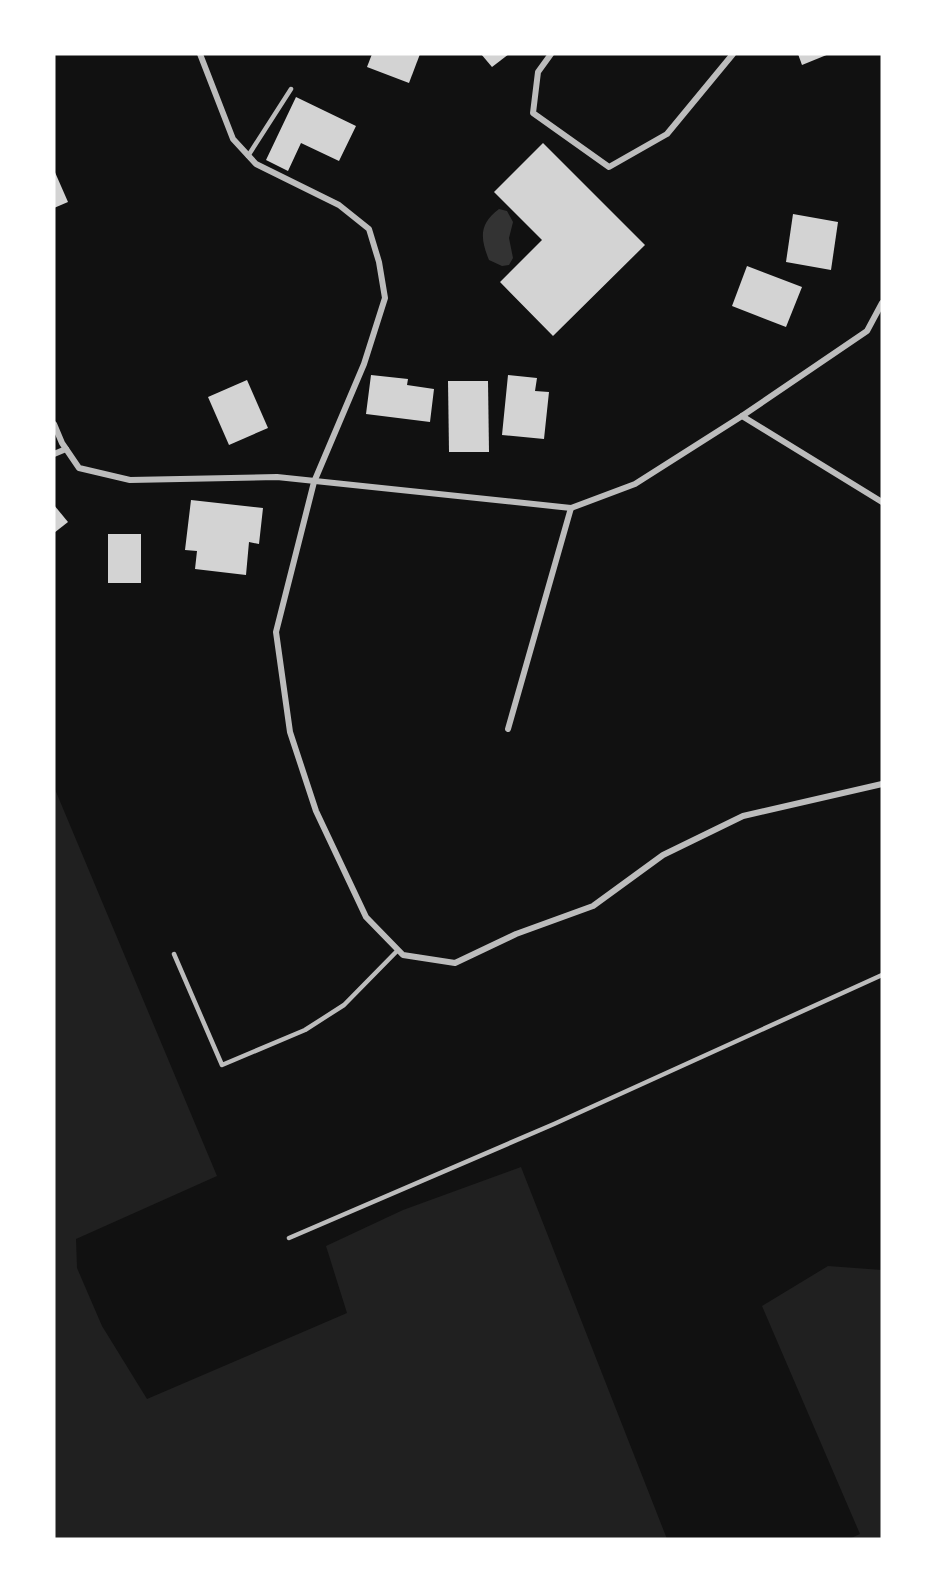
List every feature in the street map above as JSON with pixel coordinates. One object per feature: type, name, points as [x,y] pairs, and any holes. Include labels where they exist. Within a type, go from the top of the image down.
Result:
[{"type":"street","points":[[200,54],[234,139],[248,156],[255,164],[339,205],[369,230],[379,262],[384,298],[364,364],[314,482],[276,632],[290,732],[316,811],[366,917],[403,955],[455,963],[516,934],[593,906],[663,855],[743,816],[882,784]]},
{"type":"street","points":[[551,54],[538,72],[533,113],[609,167],[667,134],[733,54]]},
{"type":"street","points":[[54,424],[66,449],[79,468],[130,480],[278,477],[571,508],[635,484],[742,416],[867,331],[882,303]]},
{"type":"street","points":[[742,416],[882,502]]},
{"type":"street","points":[[54,454],[66,449]]},
{"type":"street","points":[[508,729],[571,508]]},
{"type":"lane","points":[[248,156],[291,89]]},
{"type":"lane","points":[[174,954],[222,1065],[315,1024],[344,1005],[398,950]]},
{"type":"lane","points":[[289,1238],[554,1124],[882,975]]},
{"type":"shaded area","points":[[499,209],[507,211],[513,222],[509,238],[513,258],[509,265],[502,266],[489,260],[483,238],[488,220]]},
{"type":"shaded area","points":[[54,787],[217,1176],[76,1239],[77,1268],[102,1326],[147,1399],[347,1313],[326,1246],[403,1210],[521,1167],[667,1539],[54,1539]]},
{"type":"shaded area","points":[[828,1266],[882,1270],[882,1539],[849,1539],[860,1534],[762,1306]]},
{"type":"building","points":[[372,54],[420,54],[409,83],[367,67]]},
{"type":"building","points":[[481,54],[509,54],[492,67]]},
{"type":"building","points":[[798,54],[829,54],[802,65]]},
{"type":"building","points":[[296,97],[356,126],[339,161],[301,143],[288,171],[266,160]]},
{"type":"building","points":[[543,143],[645,245],[553,336],[500,282],[542,240],[494,192]]},
{"type":"building","points":[[54,170],[68,202],[54,208]]},
{"type":"building","points":[[793,214],[838,222],[831,270],[786,262]]},
{"type":"building","points":[[747,266],[802,287],[786,327],[732,306]]},
{"type":"building","points":[[371,375],[408,379],[407,385],[434,389],[430,422],[366,414]]},
{"type":"building","points":[[508,375],[537,378],[535,391],[549,392],[544,439],[502,435]]},
{"type":"building","points":[[247,380],[268,428],[229,445],[208,397]]},
{"type":"building","points":[[448,381],[488,381],[489,452],[449,452]]},
{"type":"building","points":[[191,500],[263,508],[259,544],[249,542],[246,575],[195,569],[197,551],[185,550]]},
{"type":"building","points":[[54,505],[68,522],[54,533]]},
{"type":"building","points":[[108,534],[141,534],[141,583],[108,583]]}]
